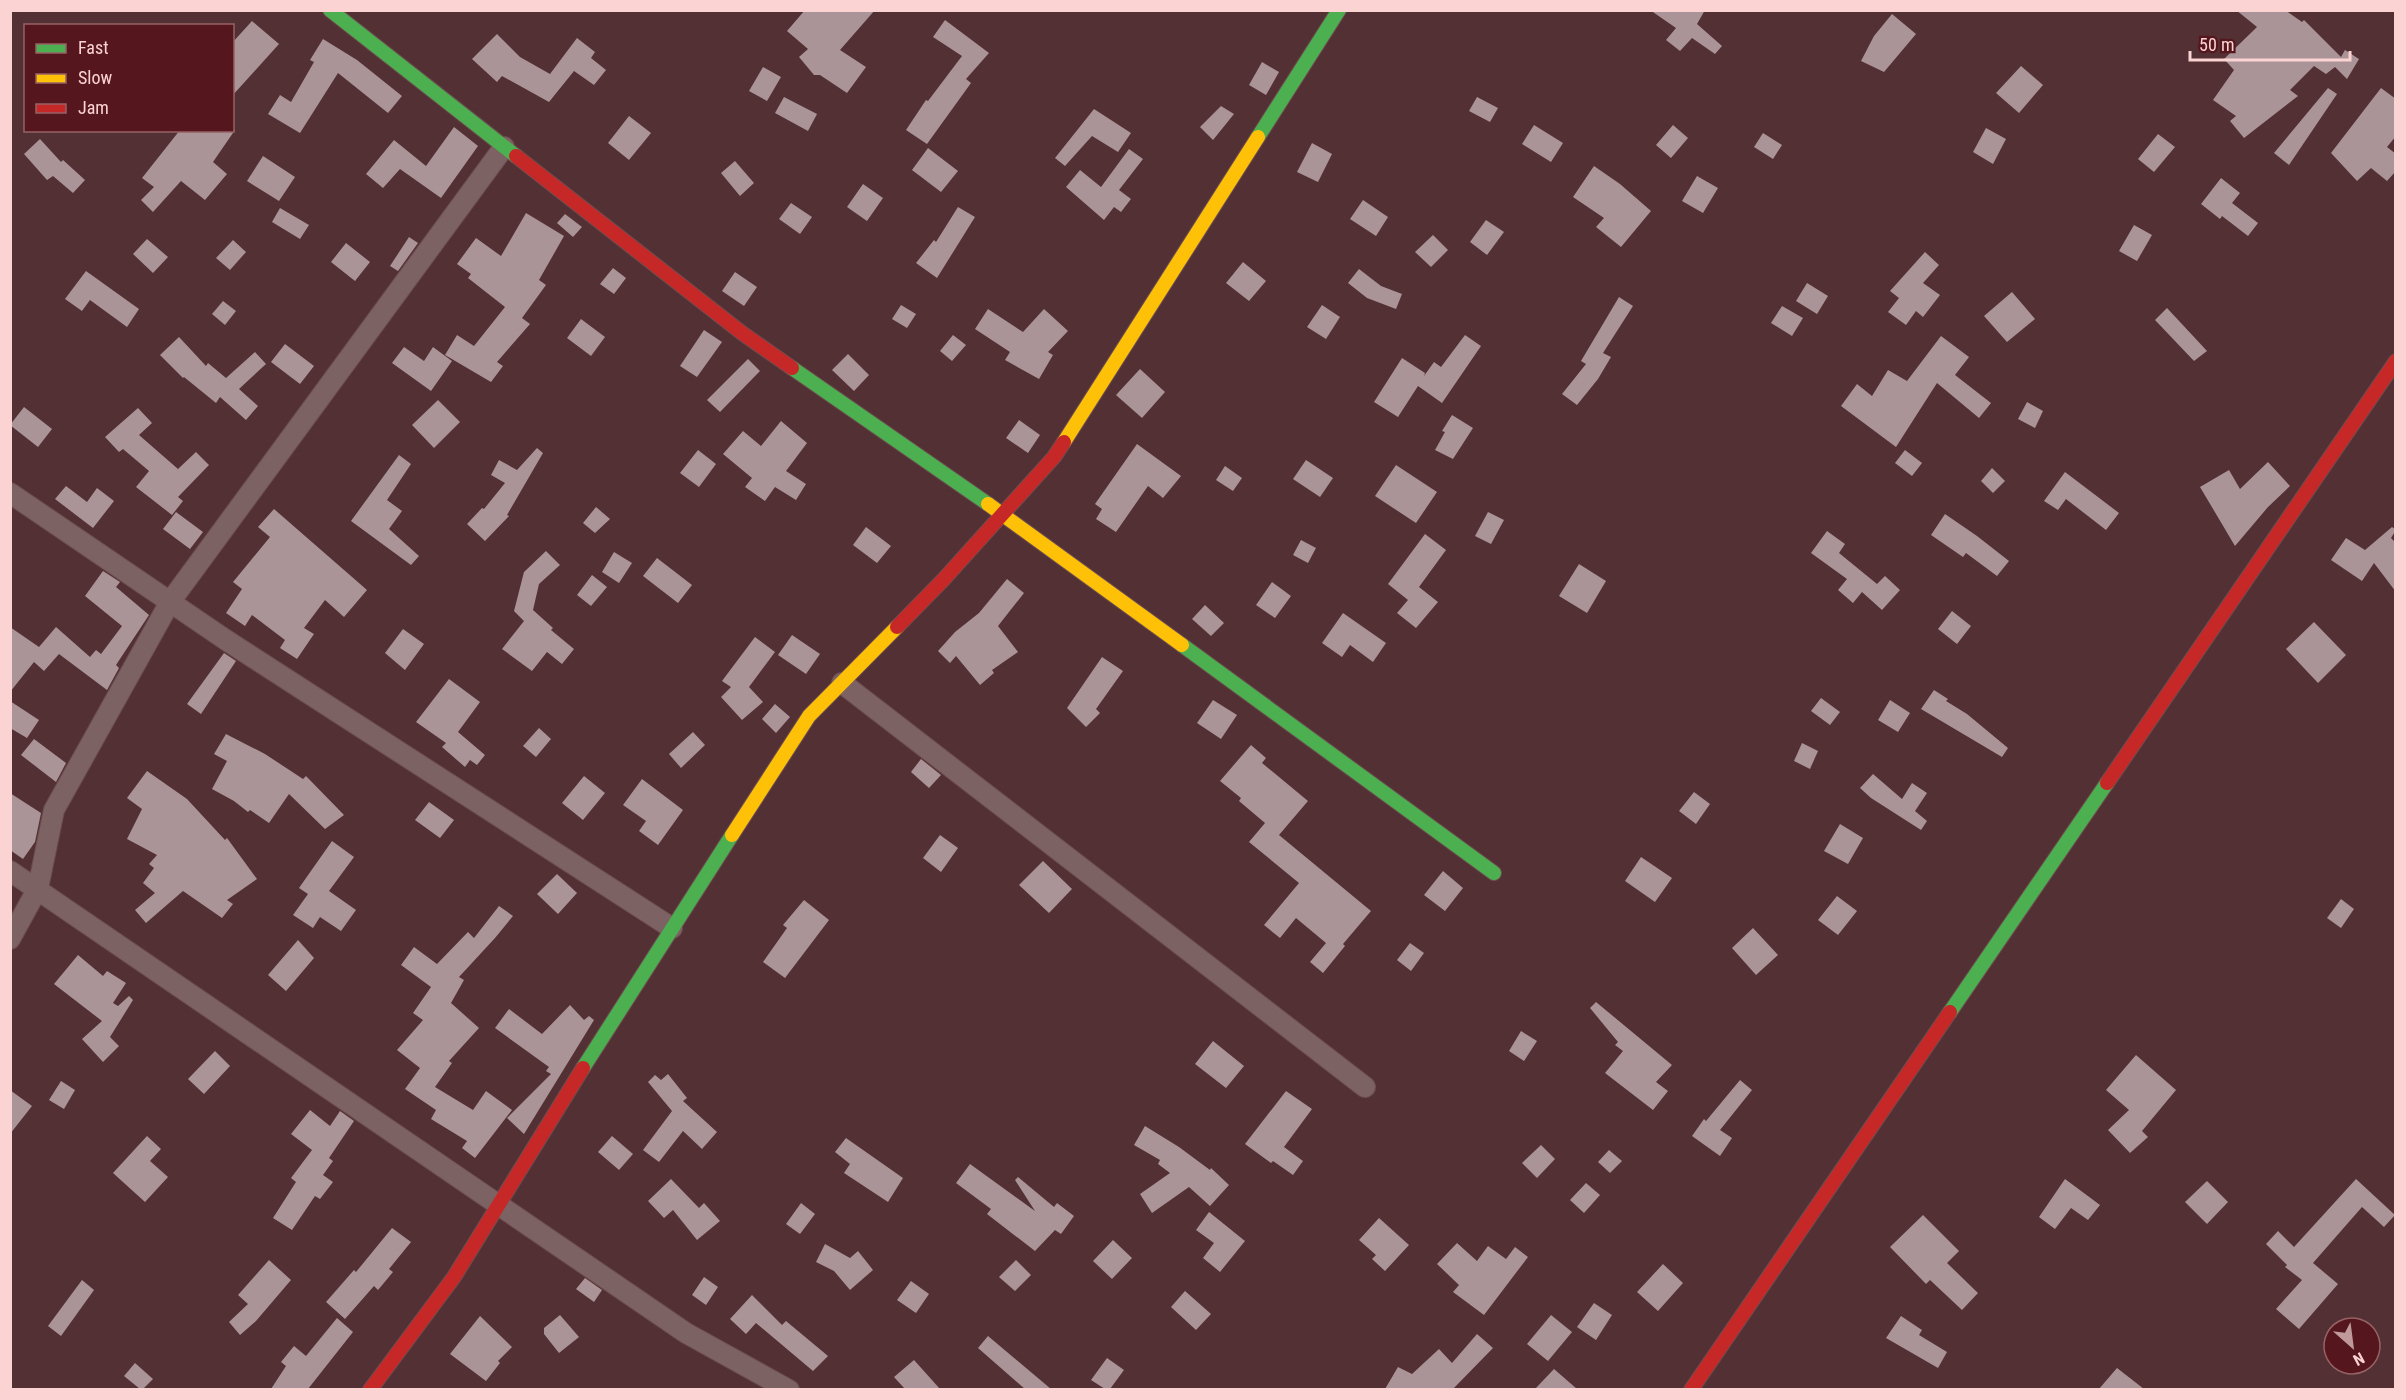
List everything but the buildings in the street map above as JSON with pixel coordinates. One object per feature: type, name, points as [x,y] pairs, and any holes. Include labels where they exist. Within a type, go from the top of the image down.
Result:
[{"type":"street","points":[[330,10],[742,333],[1002,514],[1494,873]]},
{"type":"street","points":[[370,1389],[454,1277],[600,1040],[809,716],[944,579],[1054,457],[1339,10]]},
{"type":"street","points":[[10,939],[38,888],[54,810],[170,602],[504,147]]},
{"type":"street","points":[[1691,1389],[2396,361]]},
{"type":"street","points":[[10,493],[170,602],[672,928]]},
{"type":"street","points":[[842,683],[1365,1087]]},
{"type":"street","points":[[10,871],[686,1333],[789,1389]]},
{"type":"traffic: fast","points":[[330,10],[516,156]]},
{"type":"traffic: fast","points":[[1258,137],[1339,10]]},
{"type":"traffic: fast","points":[[792,368],[988,504]]},
{"type":"traffic: fast","points":[[1182,645],[1494,873]]},
{"type":"traffic: fast","points":[[1950,1012],[2107,783]]},
{"type":"traffic: fast","points":[[583,1068],[732,835]]},
{"type":"traffic: slow","points":[[1064,442],[1258,137]]},
{"type":"traffic: slow","points":[[988,504],[1182,645]]},
{"type":"traffic: slow","points":[[732,835],[809,716],[897,627]]},
{"type":"traffic: jam","points":[[516,156],[742,333],[792,368]]},
{"type":"traffic: jam","points":[[2107,783],[2396,361]]},
{"type":"traffic: jam","points":[[897,627],[944,579],[1054,457],[1064,442]]},
{"type":"traffic: jam","points":[[1691,1390],[1950,1012]]},
{"type":"traffic: jam","points":[[370,1390],[454,1277],[583,1068]]}]
